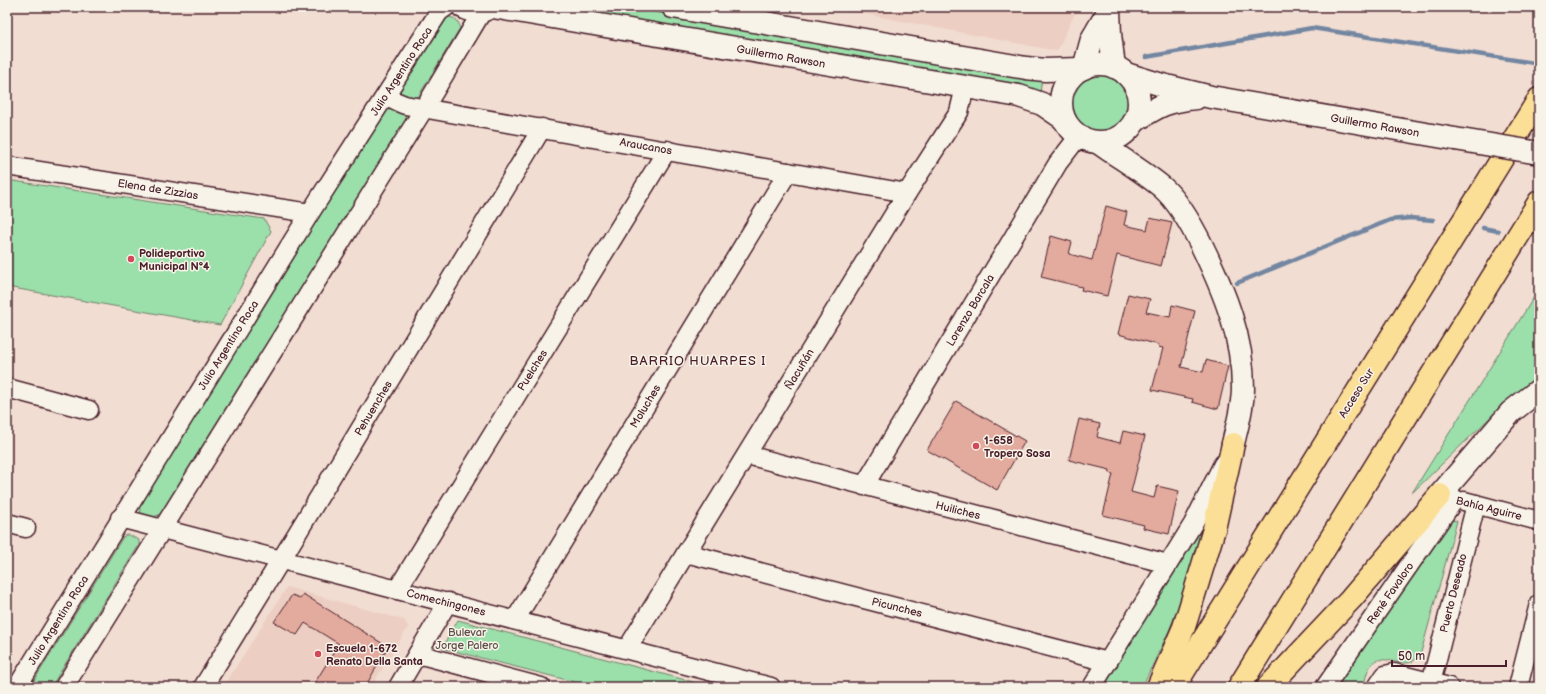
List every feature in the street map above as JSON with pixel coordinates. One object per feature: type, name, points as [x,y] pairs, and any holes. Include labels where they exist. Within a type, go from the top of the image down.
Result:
[{"type":"highway","name":"Acceso Sur","points":[[1174,687],[1539,98]]},
{"type":"highway","points":[[1239,687],[1539,202]]},
{"type":"highway","points":[[1158,687],[1188,614],[1214,529],[1233,444]]},
{"type":"highway","points":[[1268,687],[1447,497]]},
{"type":"main road","points":[[673,7],[1026,68],[1045,70],[1083,69]]},
{"type":"main road","name":"Guillermo Rawson","points":[[482,8],[965,87],[1029,99],[1052,110],[1064,119]]},
{"type":"main road","points":[[1083,69],[1092,39],[1112,9]]},
{"type":"main road","points":[[1112,9],[1110,34],[1120,71]]},
{"type":"main road","points":[[1089,140],[1109,142],[1118,138],[1128,131],[1135,120],[1139,109],[1139,97],[1135,86],[1120,71],[1097,64],[1083,69],[1072,76],[1064,88],[1061,98],[1061,108],[1064,119],[1070,129],[1164,189],[1191,225],[1216,275],[1233,321],[1241,358],[1243,388],[1241,412],[1233,444]]},
{"type":"main road","name":"Guillermo Rawson","points":[[1120,71],[1162,85],[1211,97],[1539,153]]},
{"type":"main road","name":"Guillermo Rawson","points":[[1135,120],[1168,102],[1211,97]]},
{"type":"main road","name":"René Favaloro","points":[[1447,497],[1511,412],[1539,390]]},
{"type":"street","name":"Julio Argentino Roca","points":[[17,687],[120,518],[310,213],[439,12],[446,7]]},
{"type":"street","points":[[64,687],[425,107],[482,8]]},
{"type":"street","name":"Ñacuñán","points":[[627,649],[907,193],[959,112],[965,87]]},
{"type":"street","name":"Araucanos","points":[[385,97],[405,105],[425,107],[907,193]]},
{"type":"street","name":"Pehuenches","points":[[203,687],[542,128]]},
{"type":"street","name":"Lorenzo Barcala","points":[[864,486],[1058,163],[1089,140]]},
{"type":"street","name":"Puelches","points":[[398,590],[667,150]]},
{"type":"street","name":"Elena de Zizzias","points":[[7,166],[310,213]]},
{"type":"street","name":"Moluches","points":[[515,620],[788,172]]},
{"type":"street","points":[[7,388],[89,410]]},
{"type":"street","points":[[1092,687],[1194,524],[1233,444]]},
{"type":"street","name":"Huiliches","points":[[747,455],[1168,564]]},
{"type":"street","name":"Bahía Aguirre","points":[[1447,497],[1539,520]]},
{"type":"street","name":"René Favaloro","points":[[1324,687],[1447,497]]},
{"type":"street","name":"Puerto Deseado","points":[[1431,682],[1476,504]]},
{"type":"street","name":"Comechingones","points":[[120,518],[771,687]]},
{"type":"street","points":[[7,523],[26,528]]},
{"type":"street","name":"Picunches","points":[[686,553],[1108,662]]},
{"type":"street","points":[[398,687],[448,602]]},
{"type":"street","points":[[1518,687],[1539,604]]},
{"type":"street","points":[[418,654],[541,687]]},
{"type":"street","points":[[1381,681],[1394,673],[1449,687]]},
{"type":"shaded area","points":[[829,7],[1078,7],[1057,51]]},
{"type":"shaded area","name":"Escuela 1-672 Renato Della Santa","points":[[287,587],[404,620],[408,627],[371,687],[223,687]]},
{"type":"green space","points":[[545,7],[624,7],[1042,76],[1040,95]]},
{"type":"green space","points":[[447,17],[456,20],[459,23],[460,28],[418,97],[412,99],[401,94],[399,89],[442,18]]},
{"type":"green space","points":[[1100,73],[1117,78],[1125,86],[1130,103],[1125,120],[1117,128],[1100,133],[1083,128],[1075,120],[1070,103],[1075,86],[1083,78]]},
{"type":"green space","points":[[389,107],[405,114],[406,120],[161,514],[154,517],[141,513],[139,507],[386,109]]},
{"type":"green space","name":"Polideportivo Municipal Nº4","points":[[7,180],[264,219],[271,231],[220,325],[7,287]]},
{"type":"green space","points":[[1539,289],[1539,374],[1501,407],[1412,493]]},
{"type":"green space","points":[[1450,520],[1457,521],[1420,656],[1414,661],[1408,663],[1386,660],[1376,661],[1372,663],[1369,668],[1364,687],[1334,687]]},
{"type":"green space","points":[[1206,522],[1190,576],[1169,631],[1142,687],[1104,687]]},
{"type":"green space","points":[[126,535],[139,540],[139,545],[51,687],[30,687],[123,537]]},
{"type":"green space","name":"Bulevar Jorge Palero","points":[[458,620],[712,687],[594,687],[442,648]]},
{"type":"building","points":[[1106,206],[1127,212],[1124,225],[1147,230],[1150,218],[1172,223],[1161,266],[1117,255],[1107,296],[1081,290],[1082,287],[1041,277],[1051,236],[1072,242],[1069,254],[1092,260]]},
{"type":"building","points":[[1128,294],[1150,299],[1146,312],[1170,317],[1172,305],[1195,311],[1181,367],[1203,372],[1206,360],[1228,366],[1218,409],[1192,402],[1193,399],[1152,390],[1163,348],[1158,347],[1159,345],[1118,334]]},
{"type":"building","name":"1-658 Tropero Sosa","points":[[956,401],[1025,441],[997,490],[927,450]]},
{"type":"building","points":[[1079,419],[1100,424],[1097,437],[1120,443],[1123,431],[1145,436],[1131,492],[1154,498],[1157,486],[1179,491],[1169,534],[1143,528],[1144,525],[1103,515],[1113,474],[1109,473],[1110,470],[1069,460]]},
{"type":"building","points":[[303,594],[388,647],[365,687],[312,687],[339,644],[305,623],[297,635],[274,622],[292,595],[300,598]]},
{"type":"waterway","points":[[1146,57],[1312,28],[1534,63]]},
{"type":"waterway","points":[[1237,283],[1390,220],[1410,218],[1433,220]]},
{"type":"waterway","points":[[1483,228],[1498,231]]},
{"type":"place","name":"Polideportivo Municipal Nº4","points":[[131,259]]},
{"type":"place","name":"1-658 Tropero Sosa","points":[[976,446]]},
{"type":"place","name":"Escuela 1-672 Renato Della Santa","points":[[318,654]]},
{"type":"district","name":"BARRIO HUARPES I","points":[[698,360]]}]
